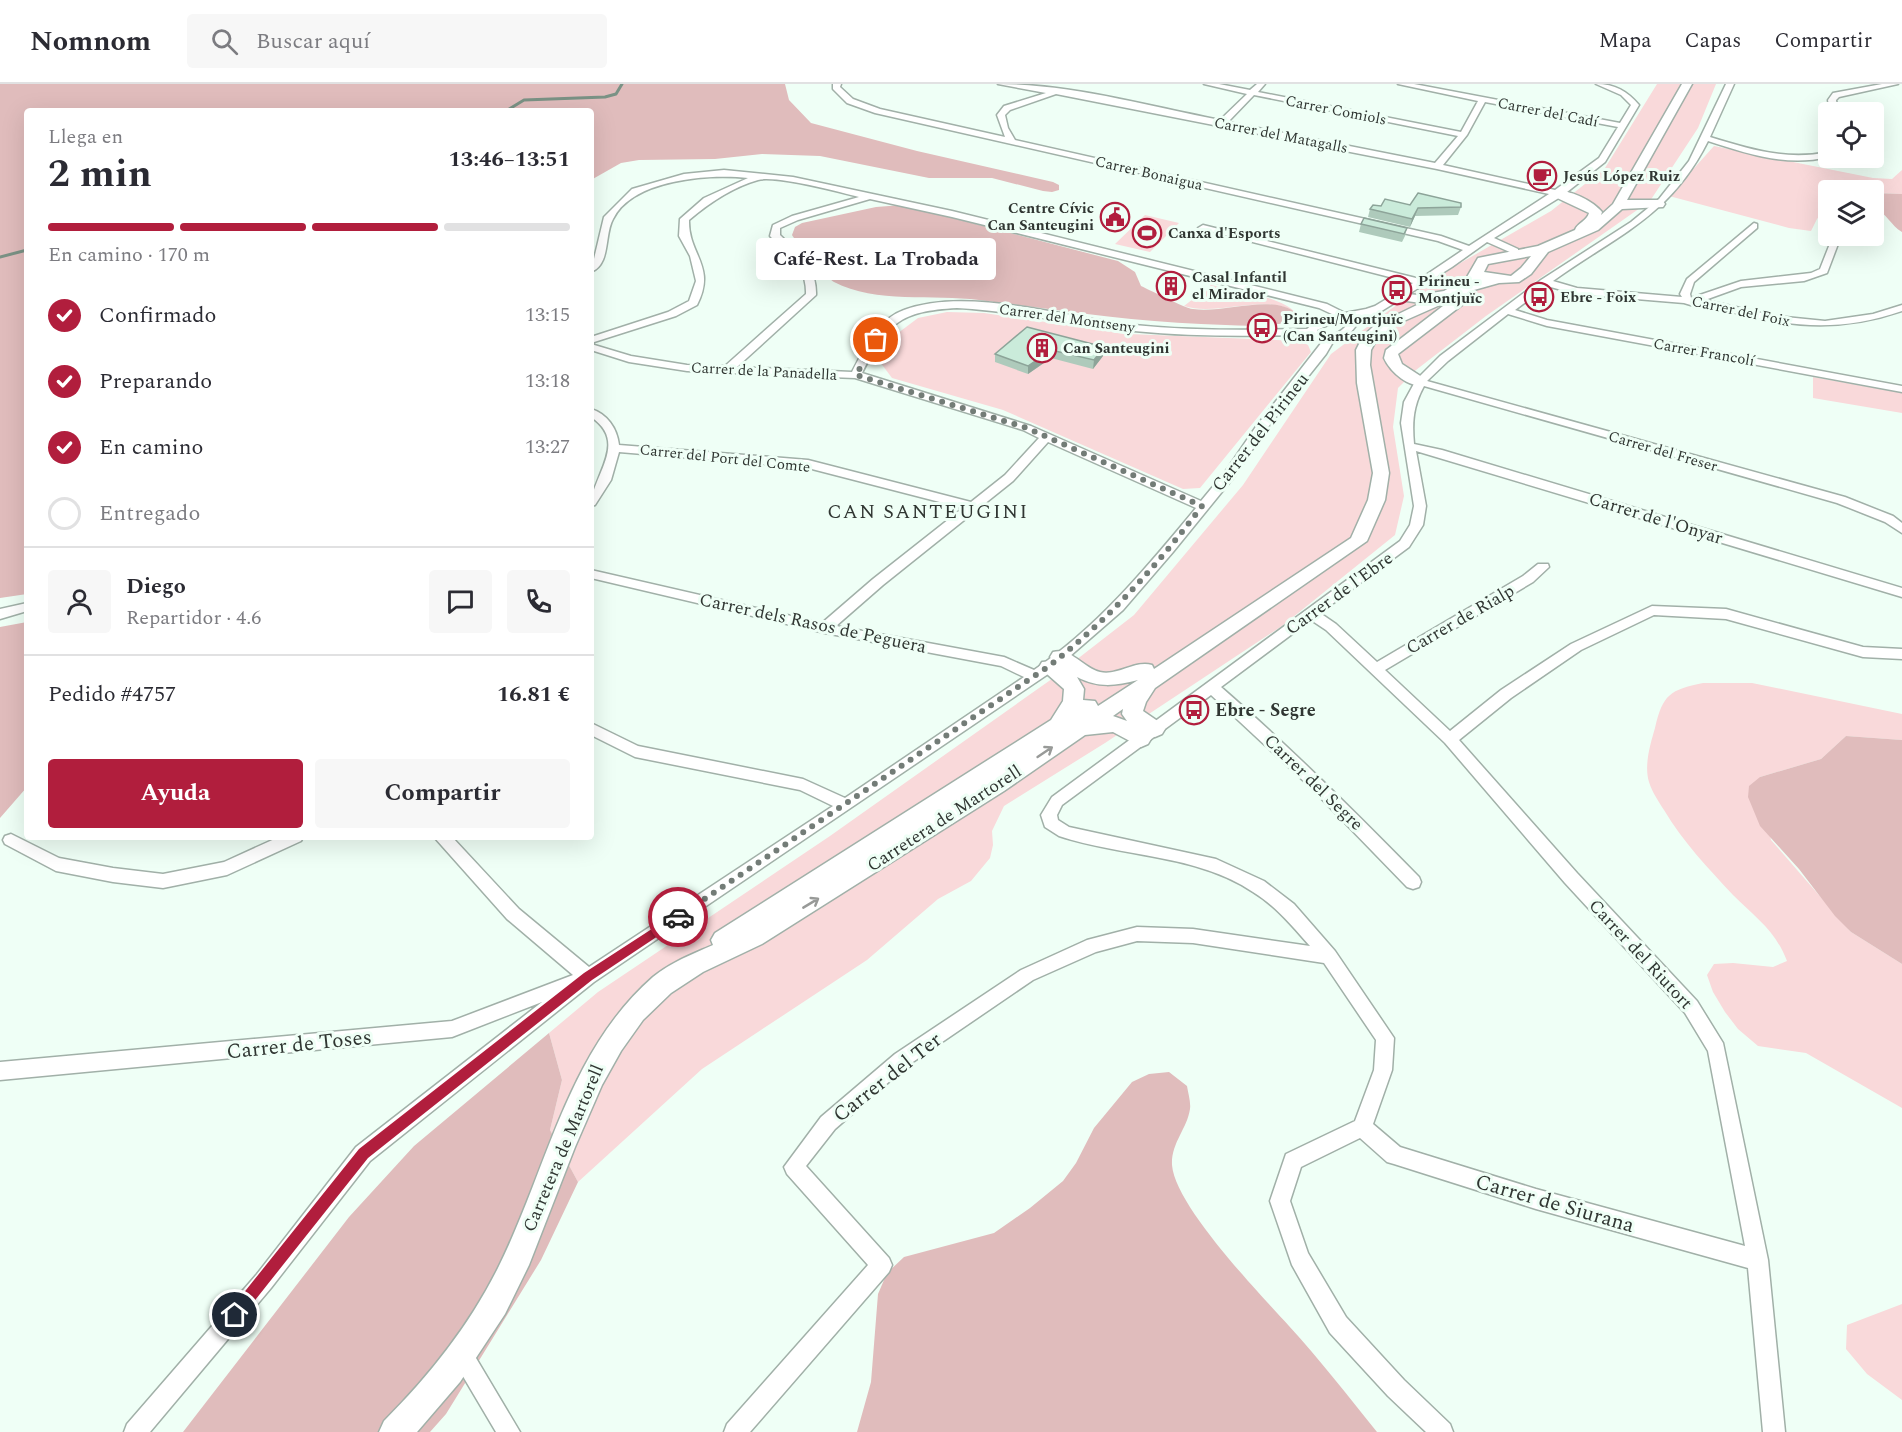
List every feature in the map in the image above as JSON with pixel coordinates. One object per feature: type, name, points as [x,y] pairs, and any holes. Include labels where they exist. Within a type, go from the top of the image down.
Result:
[{"type":"main road","points":[[1660,128],[1667,104],[1677,84]]},
{"type":"main road","points":[[1397,296],[1419,299],[1448,296],[1472,280],[1483,261],[1543,249],[1599,224],[1618,206],[1660,128],[1670,116],[1687,84]]},
{"type":"main road","points":[[1559,194],[1589,206],[1596,214],[1594,219],[1572,236]]},
{"type":"main road","points":[[1618,206],[1634,203],[1659,204]]},
{"type":"main road","points":[[1048,667],[1098,680],[1146,677],[1358,542],[1376,502],[1382,475],[1362,368],[1362,350],[1369,337],[1378,330],[1448,296],[1500,279],[1519,279],[1543,249]]},
{"type":"main road","points":[[1497,259],[1514,262],[1525,271]]},
{"type":"main road","points":[[1480,269],[1486,275],[1500,279]]},
{"type":"main road","points":[[1420,382],[1393,365],[1390,353],[1475,286]]},
{"type":"main road","points":[[1048,667],[1072,684],[1076,697],[1069,709],[1062,731],[1107,723],[1120,715],[1136,700],[1146,677],[1172,652],[1365,525]]},
{"type":"main road","points":[[1148,734],[1120,715],[1113,696],[1159,668],[1172,652]]},
{"type":"main road","name":"Carretera de Martorell","points":[[395,1432],[424,1403],[462,1356],[496,1300],[516,1262],[587,1086],[622,1025],[647,999],[750,922],[1146,677]]},
{"type":"street","name":"Carrer Bonaigua","points":[[837,84],[836,87],[850,101],[878,111],[1441,239],[1470,249]]},
{"type":"street","name":"Carrer del Matagalls","points":[[1002,84],[1092,97],[1437,166],[1559,194]]},
{"type":"street","name":"Carrer Comiols","points":[[1208,84],[1463,135]]},
{"type":"street","points":[[1222,123],[1261,84]]},
{"type":"street","name":"Carrer del Cadí","points":[[1401,84],[1624,126]]},
{"type":"street","name":"Carrer del Pirineu","points":[[135,1432],[264,1281],[363,1154],[588,977],[846,805],[1048,667],[1086,637],[1118,607],[1169,549],[1230,474],[1259,430],[1322,352],[1328,341],[1335,339],[1376,309],[1449,266],[1486,238],[1559,194],[1602,160],[1635,105],[1624,93],[1600,84]]},
{"type":"street","name":"Carrer de l'Ebre","points":[[1329,956],[1288,909],[1258,886],[1196,860],[1076,835],[1056,828],[1051,823],[1049,815],[1057,801],[1405,544],[1417,529],[1422,512],[1409,446],[1406,416],[1411,398],[1420,382],[1437,364],[1544,282],[1659,204],[1695,159],[1730,84]]},
{"type":"street","points":[[1832,102],[1836,95],[1894,84]]},
{"type":"street","points":[[1012,142],[1004,128],[1001,115],[1007,108],[1055,92]]},
{"type":"street","points":[[1437,166],[1463,135],[1483,99]]},
{"type":"street","points":[[1706,138],[1742,149],[1790,158],[1818,157]]},
{"type":"street","points":[[594,266],[599,260],[609,217],[635,191],[684,177],[724,173],[792,180],[952,214],[1329,308],[1350,320],[1353,325]]},
{"type":"street","points":[[594,339],[672,314],[693,303],[701,281],[695,256],[684,236],[685,219],[707,200],[757,177]]},
{"type":"street","points":[[728,369],[811,295],[812,284],[807,268],[803,261],[775,236],[777,227],[795,218],[870,196]]},
{"type":"street","points":[[1754,226],[1690,281],[1685,294],[1692,299],[1705,298],[1720,290],[1741,284],[1799,279],[1817,275],[1824,271],[1833,246]]},
{"type":"street","points":[[1203,228],[1420,282]]},
{"type":"street","points":[[1486,238],[1515,251]]},
{"type":"street","name":"Carrer del Foix","points":[[1544,282],[1576,291],[1692,299],[1744,314],[1816,324],[1859,321],[1902,308]]},
{"type":"street","points":[[1272,295],[1303,309],[1310,317],[1318,339],[1328,341]]},
{"type":"street","name":"Carrer del Montseny","points":[[856,375],[876,340],[888,325],[905,313],[928,306],[969,305],[1133,328],[1313,329]]},
{"type":"street","name":"Carrer del Pirineu","points":[[1313,329],[1329,318],[1376,309]]},
{"type":"street","name":"Carrer Francolí","points":[[1507,310],[1523,318],[1547,323],[1902,389]]},
{"type":"street","name":"Carrer de la Panadella","points":[[594,348],[629,359],[687,368],[856,375],[1027,428],[1045,438],[1202,506]]},
{"type":"street","name":"Carrer del Freser","points":[[1420,382],[1841,500],[1889,519],[1902,529]]},
{"type":"street","points":[[594,415],[609,429],[615,448],[607,480],[594,498]]},
{"type":"street","points":[[825,628],[878,582],[1009,478],[1045,438]]},
{"type":"street","name":"Carrer de l'Onyar","points":[[1409,446],[1438,452],[1902,593]]},
{"type":"street","name":"Carrer del Port del Comte","points":[[615,448],[808,464],[915,490],[973,507]]},
{"type":"street","name":"Carrer de Rialp","points":[[1376,669],[1503,595],[1543,567]]},
{"type":"street","name":"Carrer dels Rasos de Peguera","points":[[594,575],[825,628],[1004,662],[1048,667]]},
{"type":"street","points":[[0,614],[24,608]]},
{"type":"street","points":[[1450,739],[1506,694],[1576,647],[1652,610],[1726,614],[1863,652],[1902,654]]},
{"type":"street","name":"Carrer del Riutort","points":[[1312,614],[1331,627],[1450,739],[1571,878],[1691,1007],[1717,1048],[1758,1260],[1774,1432]]},
{"type":"street","name":"Carrer del Segre","points":[[1211,687],[1236,707],[1318,783],[1413,882]]},
{"type":"street","points":[[594,730],[635,751],[803,785],[846,805]]},
{"type":"street","points":[[11,840],[56,864],[113,875],[163,881],[227,868],[290,840]]},
{"type":"street","points":[[445,840],[513,914],[588,977]]},
{"type":"street","name":"Carrer del Ter","points":[[735,1432],[882,1265],[794,1167],[828,1123],[902,1060],[1027,975],[1093,945],[1137,934],[1194,936],[1329,956]]},
{"type":"street","points":[[1329,956],[1385,1038],[1383,1070],[1362,1126],[1293,1161],[1280,1201],[1299,1258],[1338,1325],[1396,1388],[1442,1432]]},
{"type":"street","name":"Carrer de Toses","points":[[0,1071],[452,1029],[588,977]]},
{"type":"street","name":"Carrer de Siurana","points":[[1362,1126],[1394,1155],[1536,1199],[1758,1260]]},
{"type":"street","points":[[462,1356],[509,1432]]},
{"type":"shaded area","points":[[0,84],[785,84],[789,100],[811,123],[1059,185],[1059,190],[1052,192],[992,178],[929,178],[820,156],[762,154],[715,159],[639,160],[621,163],[594,178],[594,108],[24,108],[24,594],[0,598]]},
{"type":"shaded area","points":[[1657,84],[1716,84],[1698,128],[1650,201],[1486,316],[1416,370],[1398,388],[1393,427],[1404,496],[1395,535],[1282,626],[1105,743],[1004,806],[992,831],[993,845],[990,858],[971,881],[938,899],[867,960],[702,1069],[578,1182],[550,1130],[562,1080],[549,1033],[598,992],[830,836],[1049,681],[1134,615],[1243,485],[1331,354],[1450,269],[1551,211],[1605,168]]},
{"type":"shaded area","points":[[1714,146],[1873,178],[1892,179],[1902,170],[1902,194],[1884,193],[1884,180],[1818,180],[1818,218],[1811,231],[1789,228],[1669,196]]},
{"type":"shaded area","points":[[1884,193],[1902,194],[1902,232],[1884,215]]},
{"type":"shaded area","points":[[902,205],[1118,261],[1135,272],[1141,286],[1189,308],[1205,310],[1261,304],[1286,307],[1296,313],[1292,322],[1247,326],[1117,317],[961,298],[886,296],[850,289],[834,282],[792,235],[795,227],[802,223],[876,207]]},
{"type":"shaded area","name":"Canxa d'Esports","points":[[1145,215],[1179,223],[1150,252],[1115,244]]},
{"type":"shaded area","points":[[1211,285],[1268,298],[1279,302],[1296,313],[1285,307],[1257,304],[1212,309],[1184,306]]},
{"type":"shaded area","points":[[947,312],[984,313],[1129,334],[1300,341],[1308,345],[1311,352],[1200,488],[1183,489],[1003,410],[892,378],[880,362],[894,336],[918,318]]},
{"type":"shaded area","points":[[1813,377],[1902,393],[1902,413],[1813,398]]},
{"type":"shaded area","points":[[24,623],[24,790],[0,818],[0,627]]},
{"type":"shaded area","points":[[1703,683],[1752,683],[1902,714],[1902,740],[1846,736],[1821,759],[1760,777],[1771,840],[1851,932],[1902,964],[1902,1108],[1806,1053],[1758,1046],[1738,1029],[1713,992],[1707,975],[1714,964],[1733,963],[1773,967],[1787,961],[1771,933],[1705,865],[1671,822],[1649,782],[1647,762],[1661,708],[1675,691]]},
{"type":"shaded area","points":[[1846,736],[1902,740],[1902,964],[1851,932],[1835,916],[1799,869],[1760,826],[1748,797],[1749,786],[1760,777],[1821,759]]},
{"type":"shaded area","points":[[549,1033],[562,1080],[550,1130],[578,1182],[541,1260],[446,1414],[430,1432],[183,1432],[349,1217],[414,1146]]},
{"type":"shaded area","points":[[1169,1072],[1187,1086],[1190,1100],[1188,1116],[1172,1157],[1177,1182],[1187,1203],[1240,1272],[1312,1352],[1377,1432],[857,1432],[871,1382],[878,1294],[887,1273],[904,1257],[994,1233],[1030,1208],[1063,1181],[1076,1163],[1094,1128],[1132,1082],[1149,1074]]},
{"type":"shaded area","points":[[1902,1304],[1902,1400],[1867,1374],[1846,1349],[1847,1325]]},
{"type":"building","points":[[1418,193],[1461,203],[1461,207],[1418,208],[1412,219],[1370,209],[1373,205],[1381,206],[1385,199],[1410,205]]},
{"type":"building","points":[[1364,218],[1407,228],[1404,234],[1361,224]]},
{"type":"building","points":[[1027,327],[1104,347],[1094,360],[1051,350],[1028,366],[995,354]]},
{"type":"waterway","points":[[511,108],[524,100],[605,97],[616,94],[622,84]]},
{"type":"waterway","points":[[0,257],[24,251]]},
{"type":"way so far","points":[[678,917],[1049,666],[1086,637],[1118,607],[1169,549],[1202,506],[1092,459],[1027,428],[856,375],[863,359],[876,340]]},
{"type":"place","name":"Jesús López Ruiz","points":[[1542,176]]},
{"type":"place","name":"Centre Cívic Can Santeugini","points":[[1115,217]]},
{"type":"place","name":"Canxa d'Esports","points":[[1147,233]]},
{"type":"place","name":"Casal Infantil el Mirador","points":[[1171,286]]},
{"type":"place","name":"Pirineu - Montjuïc","points":[[1397,290]]},
{"type":"place","name":"Ebre - Foix","points":[[1539,297]]},
{"type":"place","name":"Pirineu/Montjuïc (Can Santeugini)","points":[[1262,328]]},
{"type":"place","name":"Café-Rest. La Trobada","points":[[876,340]]},
{"type":"place","name":"Can Santeugini","points":[[1042,348]]},
{"type":"place","name":"Ebre - Segre","points":[[1194,710]]},
{"type":"district","name":"CAN SANTEUGINI","points":[[928,511]]},
{"type":"route","points":[[235,1315],[363,1154],[588,977],[678,917]]}]
